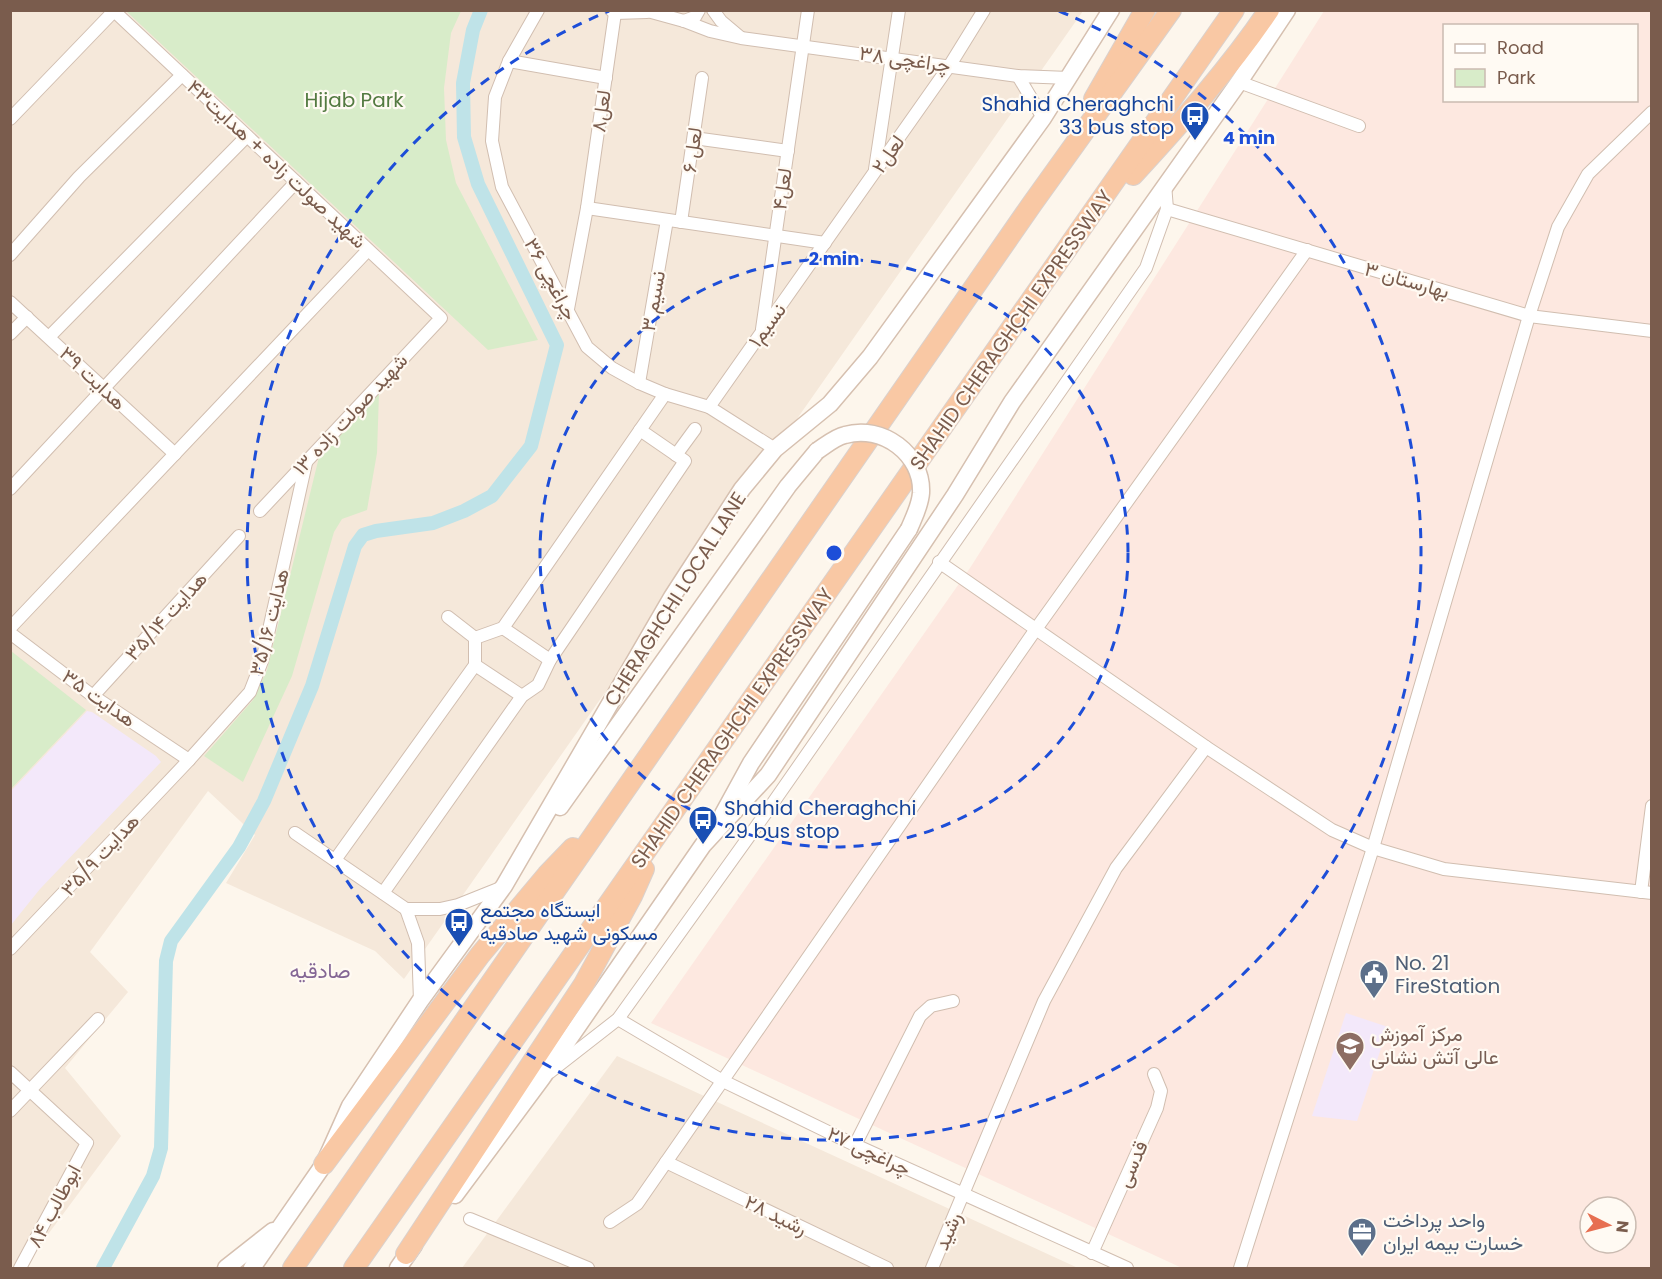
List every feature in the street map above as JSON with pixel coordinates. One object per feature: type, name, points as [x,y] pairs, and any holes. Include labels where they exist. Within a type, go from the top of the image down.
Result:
[{"type":"highway","points":[[1032,204],[1145,10]]},
{"type":"highway","points":[[293,1269],[1032,204],[1171,10]]},
{"type":"highway","name":"SHAHID CHERAGHCHI EXPRESSWAY","points":[[354,1269],[1234,10]]},
{"type":"highway","points":[[1084,227],[1162,144],[1253,34],[1269,10]]},
{"type":"highway","points":[[324,1164],[480,955],[547,874],[611,810]]},
{"type":"highway","points":[[400,1264],[584,984],[632,896],[665,822]]},
{"type":"main road","name":"CHERAGHCHI LOCAL LANE","points":[[252,1269],[324,1164],[350,1106],[420,1001],[504,886],[672,597],[742,489],[775,449],[830,404],[870,357],[1043,118],[1111,10]]},
{"type":"main road","points":[[712,833],[768,775],[955,495],[1012,402],[1239,82],[1287,10]]},
{"type":"main road","points":[[400,1264],[446,1207],[542,1078],[712,833],[751,763],[909,529],[918,508],[921,493],[919,480],[908,454],[896,442],[875,433],[844,435],[817,451],[788,486],[504,886]]},
{"type":"main road","points":[[231,1265],[286,1221]]},
{"type":"street","name":"چراغچی ۳۶","points":[[538,10],[509,61],[495,98],[492,141],[502,187],[587,347],[612,368],[639,383],[665,394],[709,407],[775,449]]},
{"type":"street","points":[[684,21],[695,17],[699,10]]},
{"type":"street","points":[[713,10],[721,21],[741,38]]},
{"type":"street","name":"لعل۴","points":[[761,333],[808,10]]},
{"type":"street","points":[[875,173],[899,10]]},
{"type":"street","name":"لعل۲","points":[[825,243],[950,65],[984,10]]},
{"type":"street","points":[[10,118],[113,11]]},
{"type":"street","name":"شهید صولت زاده + هدایت۴۳","points":[[113,11],[441,318]]},
{"type":"street","name":"چراغچی ۳۸","points":[[613,12],[646,11],[741,38],[1018,76],[1070,78]]},
{"type":"street","name":"لعل۸","points":[[568,309],[587,208],[613,12]]},
{"type":"street","points":[[509,61],[606,78]]},
{"type":"street","points":[[10,255],[79,177],[182,75]]},
{"type":"street","points":[[1018,76],[1043,118]]},
{"type":"street","name":"لعل ۶","points":[[681,222],[702,78]]},
{"type":"street","points":[[1239,82],[1359,126]]},
{"type":"street","points":[[1240,1269],[1373,848],[1529,316],[1558,227],[1588,174],[1652,112]]},
{"type":"street","points":[[49,337],[247,136]]},
{"type":"street","points":[[694,138],[788,151]]},
{"type":"street","points":[[10,489],[296,182]]},
{"type":"street","points":[[542,1078],[618,1019],[768,810],[1146,268],[1167,209],[1165,184]]},
{"type":"street","points":[[587,208],[825,243]]},
{"type":"street","name":"بهارستان ۳","points":[[1167,209],[1529,316],[1652,331]]},
{"type":"street","name":"نسیم ۳","points":[[639,383],[667,220]]},
{"type":"street","name":"نسیم۱","points":[[709,407],[825,243]]},
{"type":"street","points":[[10,628],[368,250]]},
{"type":"street","points":[[610,1222],[637,1204],[1036,629],[1307,250]]},
{"type":"street","name":"هدایت ۳۹","points":[[10,302],[175,454]]},
{"type":"street","points":[[10,334],[27,317]]},
{"type":"street","name":"شهید صولت زاده ۱۳","points":[[260,511],[441,318]]},
{"type":"street","points":[[475,638],[503,628],[665,394]]},
{"type":"street","points":[[676,455],[695,429]]},
{"type":"street","points":[[383,893],[522,696],[538,685],[550,660],[686,461],[640,430]]},
{"type":"street","name":"هدایت ۳۵/۱۶","points":[[189,760],[250,692],[262,661],[306,461]]},
{"type":"street","name":"هدایت ۳۵/۱۴","points":[[93,696],[239,536]]},
{"type":"street","points":[[939,562],[1206,747],[1332,830],[1373,848],[1444,869],[1646,892],[1652,806]]},
{"type":"street","points":[[448,617],[475,638]]},
{"type":"street","points":[[503,628],[550,660]]},
{"type":"street","name":"هدایت ۳۵","points":[[10,633],[93,696],[189,760]]},
{"type":"street","points":[[335,860],[475,666],[475,638]]},
{"type":"street","points":[[475,666],[522,696]]},
{"type":"street","name":"رشید","points":[[932,1269],[1044,1001],[1116,868],[1206,747]]},
{"type":"street","name":"هدایت ۳۵/۹","points":[[10,949],[189,760]]},
{"type":"street","points":[[295,833],[406,909],[440,909],[458,905],[504,886]]},
{"type":"street","points":[[406,909],[418,943],[420,1001]]},
{"type":"street","points":[[855,1145],[920,1016],[931,1006],[953,1001]]},
{"type":"street","points":[[10,1111],[98,1019]]},
{"type":"street","name":"چراغچی ۲۷","points":[[618,1019],[721,1080],[855,1145],[1127,1269]]},
{"type":"street","points":[[10,1072],[30,1090]]},
{"type":"street","name":"قدسی","points":[[1092,1253],[1157,1108],[1161,1091],[1154,1074]]},
{"type":"street","name":"ابوطالب ۸۴","points":[[20,1269],[87,1143],[30,1090]]},
{"type":"street","name":"رشید ۲۸","points":[[666,1162],[887,1269]]},
{"type":"street","points":[[470,1219],[588,1269]]},
{"type":"shaded area","points":[[10,11],[1083,11],[404,979],[375,951],[226,883],[255,835],[208,791],[90,952],[128,992],[65,1068],[121,1136],[23,1268],[10,1268]]},
{"type":"shaded area","points":[[1324,11],[1651,11],[1651,1268],[1182,1268],[651,1023],[970,568]]},
{"type":"shaded area","points":[[87,711],[92,712],[156,756],[161,762],[40,889],[11,925],[11,791]]},
{"type":"shaded area","name":"مرکز آموزش عالی آتش نشانی","points":[[1346,1013],[1388,1027],[1357,1121],[1312,1116]]},
{"type":"shaded area","points":[[617,1056],[1078,1268],[462,1268]]},
{"type":"green space","name":"Hijab Park","points":[[126,11],[461,11],[451,33],[444,88],[446,140],[456,183],[538,340],[488,350]]},
{"type":"green space","points":[[379,393],[377,453],[367,510],[342,519],[334,532],[292,676],[243,782],[204,756],[253,700],[267,670],[319,457]]},
{"type":"green space","points":[[11,651],[86,710],[10,789]]},
{"type":"waterway","points":[[103,1268],[153,1176],[161,1148],[166,961],[171,941],[239,847],[264,801],[312,686],[355,546],[363,535],[433,523],[464,511],[492,496],[531,446],[557,345],[478,184],[464,137],[463,83],[473,30],[481,10]]},
{"type":"place","name":"Shahid Cheraghchi 33 bus stop","points":[[1195,142]]},
{"type":"place","name":"Shahid Cheraghchi 29 bus stop","points":[[703,846]]},
{"type":"place","name":"ایستگاه مجتمع مسکونی شهید صادقیه","points":[[459,948]]},
{"type":"place","name":"No. 21 FireStation","points":[[1374,1000]]},
{"type":"place","name":"مرکز آموزش عالی آتش نشانی","points":[[1350,1072]]},
{"type":"place","name":"واحد پرداخت خسارت بیمه ایران","points":[[1362,1258]]},
{"type":"district","name":"صادقیه","points":[[320,971]]}]
